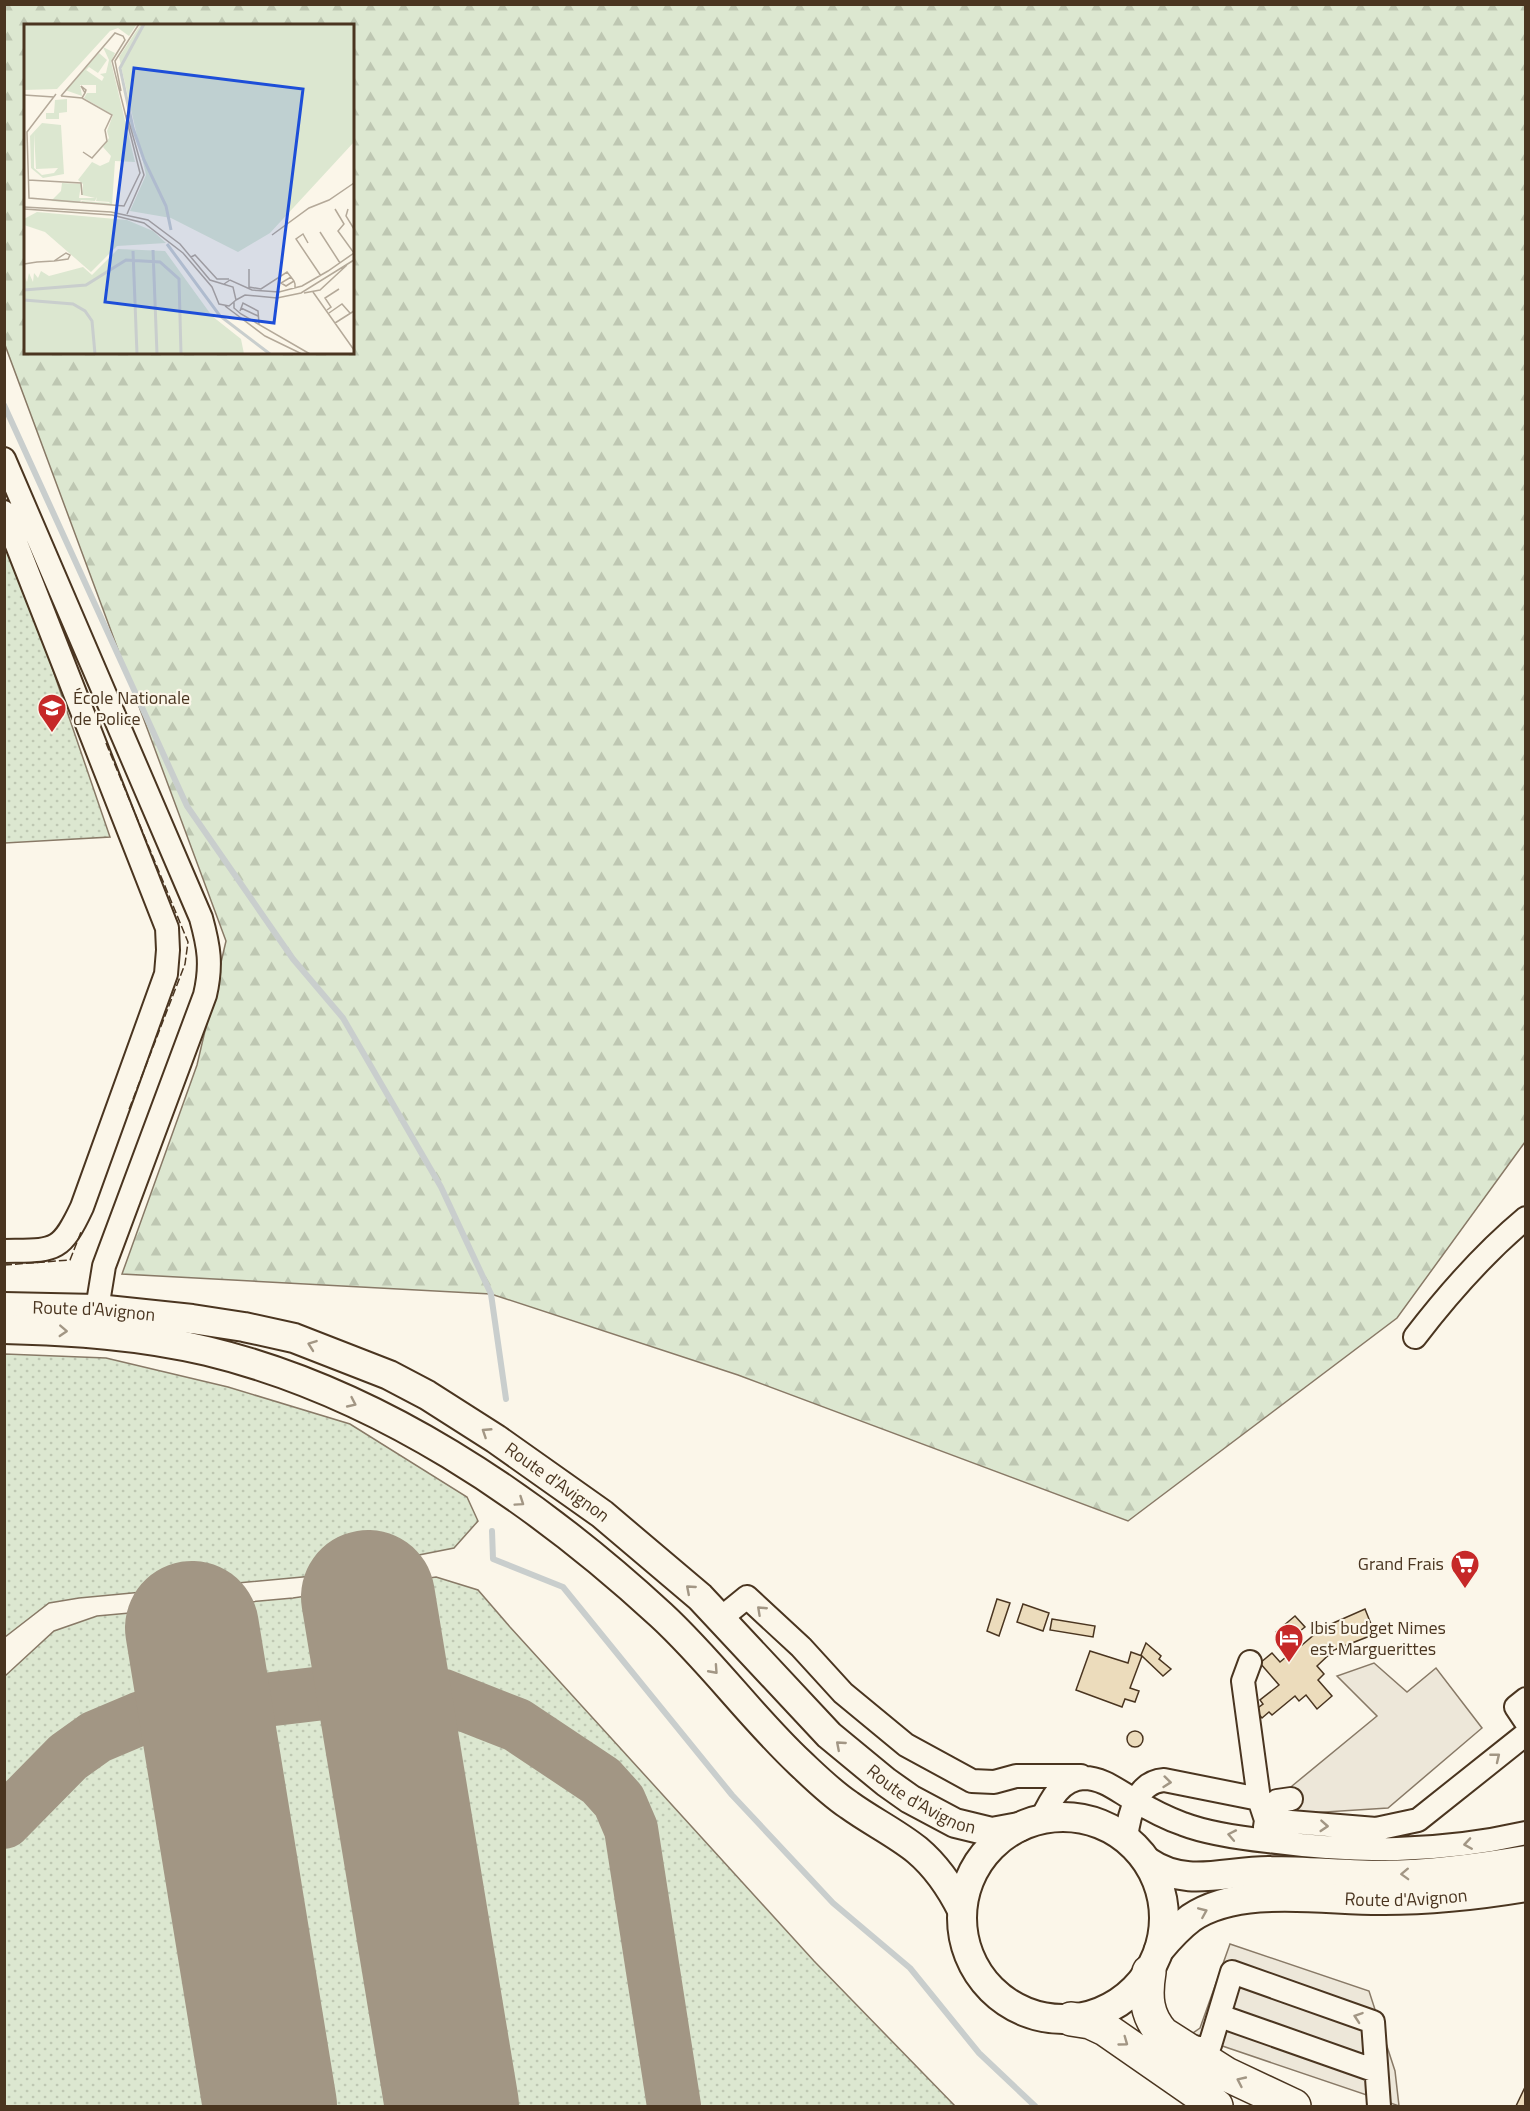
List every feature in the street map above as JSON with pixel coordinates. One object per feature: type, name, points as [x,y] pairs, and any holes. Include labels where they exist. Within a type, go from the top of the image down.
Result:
[{"type":"highway","points":[[1154,1961],[1146,1998],[1155,2026],[1179,2045],[1226,2074],[1294,2106]]},
{"type":"highway","points":[[1071,2019],[1090,2022],[1105,2029],[1216,2106]]},
{"type":"main road","name":"Route d'Avignon","points":[[4,1307],[97,1309],[244,1327],[294,1338],[389,1375],[427,1395],[555,1479],[602,1514],[700,1598],[829,1735],[894,1788],[937,1814],[974,1829],[992,1832],[1030,1823]]},
{"type":"main road","name":"Route d'Avignon","points":[[4,1329],[100,1334],[144,1339],[206,1351],[261,1367],[323,1390],[431,1444],[559,1530],[661,1615],[706,1661],[777,1741],[823,1784],[848,1805],[906,1842],[925,1858],[940,1875],[962,1910]]},
{"type":"main road","points":[[1074,1817],[1102,1824],[1126,1838],[1148,1862],[1158,1882],[1164,1904],[1164,1928],[1154,1961],[1137,1987],[1115,2004],[1090,2016],[1071,2019],[1042,2017],[1015,2007],[991,1990],[974,1966],[964,1939],[962,1910],[967,1884],[979,1861],[997,1841],[1030,1823],[1074,1817]]},
{"type":"main road","name":"Route d'Avignon","points":[[1148,1862],[1160,1870],[1182,1877],[1269,1870],[1345,1874],[1411,1874],[1470,1869],[1526,1860]]},
{"type":"main road","name":"Route d'Avignon","points":[[1154,1961],[1177,1930],[1193,1917],[1209,1909],[1243,1900],[1266,1896],[1382,1900],[1446,1899],[1526,1887]]},
{"type":"street","points":[[4,459],[201,918],[208,944],[210,972],[205,995],[104,1266],[97,1309]]},
{"type":"street","points":[[4,512],[167,928],[168,950],[166,974],[82,1207],[72,1228],[62,1242],[51,1247],[37,1250],[4,1251]]},
{"type":"street","points":[[1415,1337],[1439,1306],[1494,1245],[1526,1218]]},
{"type":"street","points":[[720,1618],[747,1597],[801,1647],[843,1693],[906,1745],[972,1781],[994,1782],[1016,1776],[1077,1775],[1110,1785],[1136,1801],[1183,1824],[1263,1820],[1376,1829],[1418,1820],[1526,1734]]},
{"type":"street","points":[[1250,1662],[1243,1681],[1263,1820]]},
{"type":"street","points":[[1526,1699],[1516,1707],[1526,1722]]},
{"type":"street","points":[[1030,1823],[1063,1786],[1077,1779],[1094,1779]]},
{"type":"street","points":[[1126,1838],[1130,1814],[1136,1801],[1149,1785],[1164,1780],[1263,1820],[1346,1849],[1430,1849],[1526,1833]]},
{"type":"street","points":[[1263,1820],[1276,1801],[1291,1799]]},
{"type":"street","points":[[1179,2045],[1206,2047],[1210,2044],[1232,1972],[1373,2022],[1378,2106]]},
{"type":"street","points":[[1220,2016],[1376,2071]]},
{"type":"green space","points":[[5,5],[1525,5],[1525,1142],[1397,1318],[1128,1521],[738,1375],[491,1294],[122,1274],[197,1065],[226,941],[5,345]]},
{"type":"green space","points":[[4,537],[30,603],[110,837],[5,843]]},
{"type":"green space","points":[[5,1354],[106,1358],[228,1387],[350,1424],[467,1497],[478,1521],[454,1548],[313,1576],[79,1598],[49,1603],[5,1637]]},
{"type":"green space","points":[[436,1577],[478,1590],[814,1961],[955,2106],[5,2106],[5,1676],[54,1631],[97,1616],[293,1598]]},
{"type":"shaded area","points":[[1374,1663],[1407,1692],[1436,1668],[1482,1728],[1388,1808],[1294,1814],[1292,1786],[1377,1716],[1337,1676]]},
{"type":"shaded area","points":[[1230,1944],[1369,1991],[1395,2071],[1399,2106],[1190,2035],[1200,2028]]},
{"type":"building","points":[[997,1599],[1010,1603],[999,1636],[987,1631]]},
{"type":"building","points":[[1023,1604],[1049,1613],[1043,1631],[1017,1622]]},
{"type":"building","name":"Ibis budget Nimes est Marguerittes","points":[[1365,1609],[1375,1634],[1334,1650],[1317,1666],[1324,1674],[1318,1680],[1332,1696],[1317,1709],[1306,1695],[1299,1701],[1295,1696],[1272,1715],[1269,1712],[1262,1718],[1255,1710],[1263,1704],[1260,1700],[1279,1685],[1260,1663],[1272,1653],[1280,1662],[1292,1652],[1288,1647],[1297,1640],[1302,1645],[1322,1628]]},
{"type":"building","points":[[1295,1616],[1305,1627],[1285,1643],[1276,1632]]},
{"type":"building","points":[[1052,1619],[1095,1626],[1093,1637],[1050,1630]]},
{"type":"building","points":[[1146,1643],[1161,1656],[1159,1659],[1171,1669],[1163,1676],[1141,1655]]},
{"type":"building","points":[[1090,1651],[1128,1663],[1131,1652],[1142,1656],[1130,1688],[1139,1691],[1135,1702],[1125,1699],[1122,1707],[1076,1690]]},
{"type":"building","points":[[1132,1731],[1138,1731],[1143,1739],[1141,1745],[1132,1747],[1127,1742],[1127,1736]]},
{"type":"building","points":[[1526,2085],[1526,2106],[1516,2106]]},
{"type":"waterway","points":[[4,405],[187,806],[293,959],[343,1018],[441,1187],[491,1294],[506,1399]]},
{"type":"waterway","points":[[492,1531],[493,1559],[563,1587],[732,1795],[833,1903],[910,1968],[979,2053],[1035,2106]]},
{"type":"taxiway","points":[[4,1822],[68,1757],[96,1737],[141,1718],[205,1707],[383,1686],[443,1696],[517,1725],[601,1781],[619,1801],[631,1829],[674,2106]]},
{"type":"runway","points":[[368,1597],[452,2106]]},
{"type":"runway","points":[[192,1628],[270,2106]]},
{"type":"fence","points":[[106,743],[188,942],[185,964],[128,1112]]},
{"type":"fence","points":[[4,1265],[70,1260],[81,1232]]},
{"type":"place","name":"École Nationale de Police","points":[[52,734]]},
{"type":"place","name":"Grand Frais","points":[[1465,1590]]},
{"type":"place","name":"Ibis budget Nimes est Marguerittes","points":[[1289,1664]]}]
